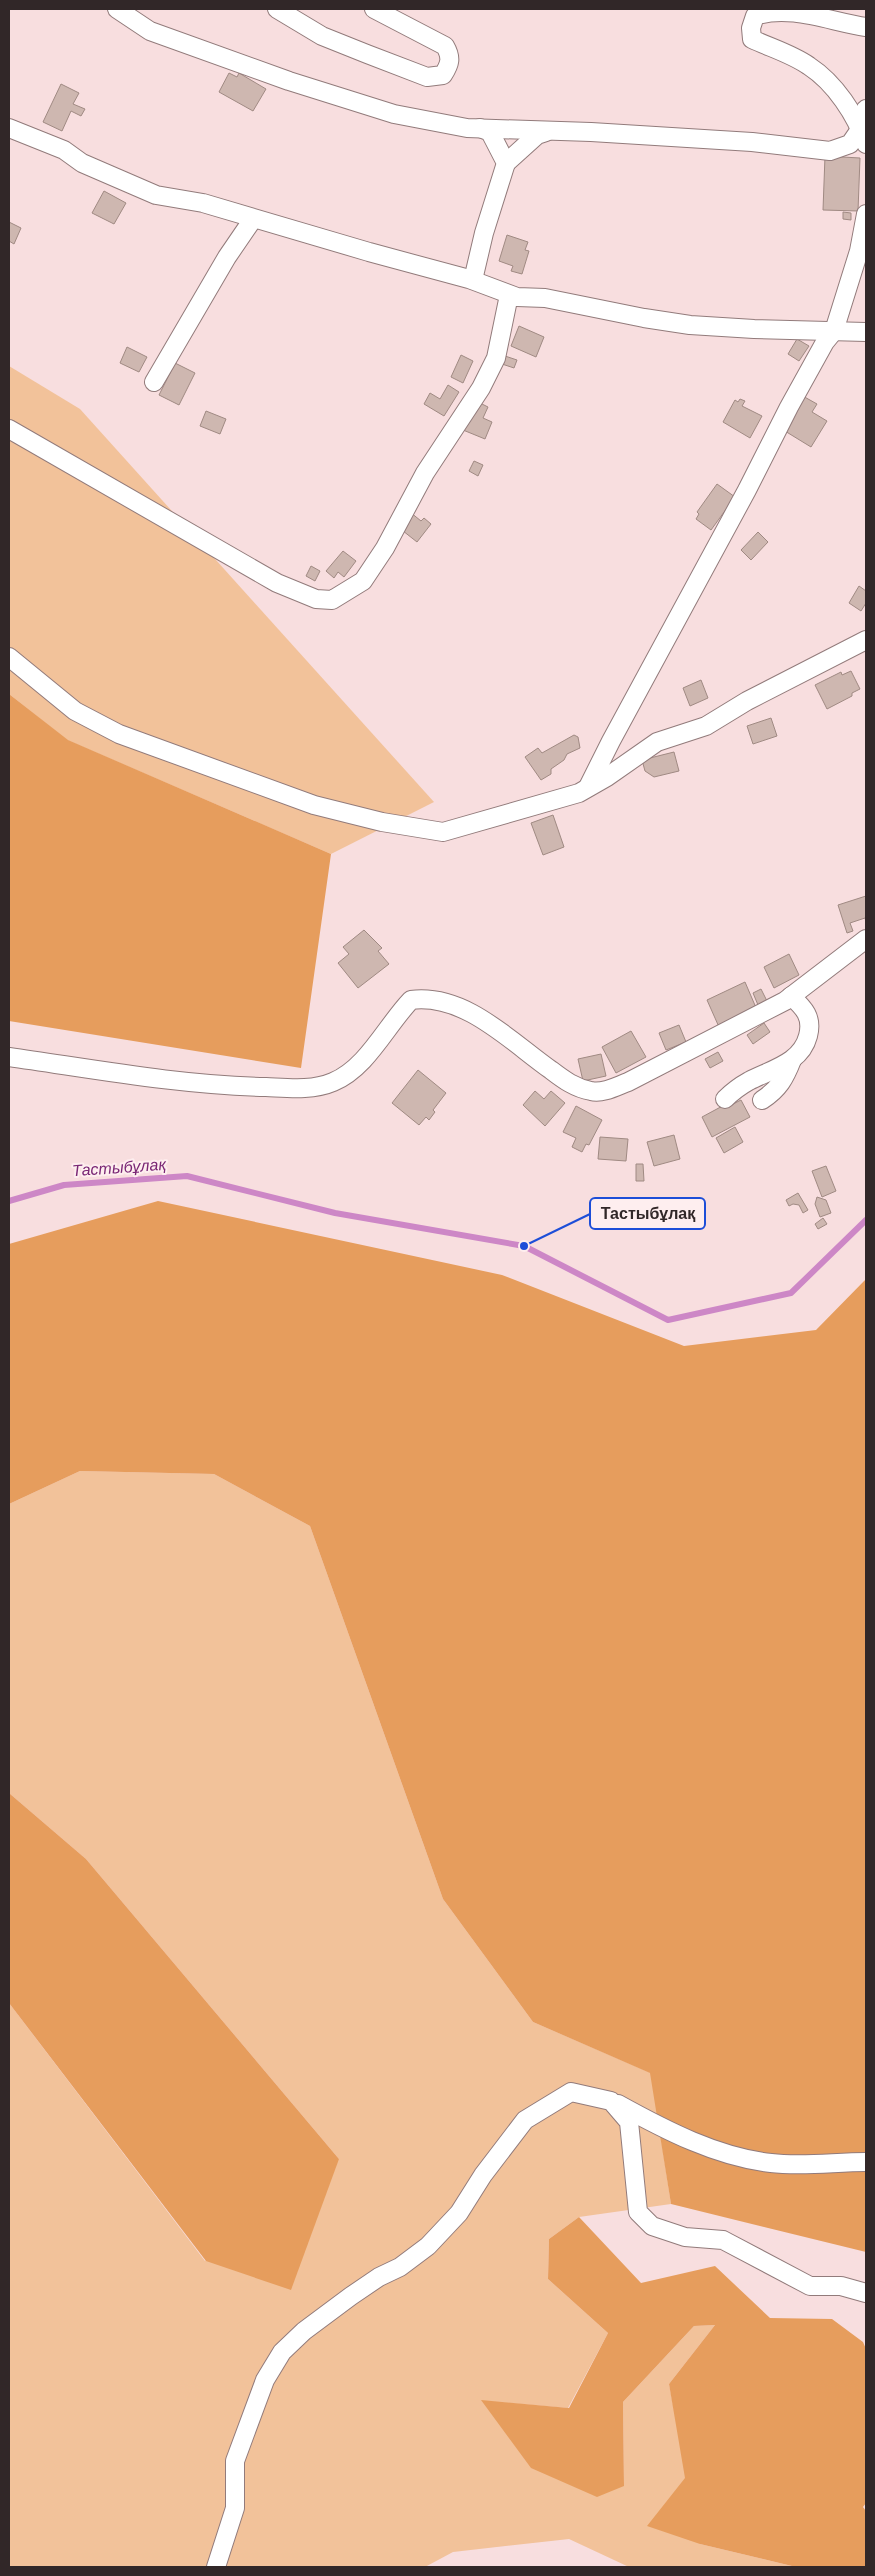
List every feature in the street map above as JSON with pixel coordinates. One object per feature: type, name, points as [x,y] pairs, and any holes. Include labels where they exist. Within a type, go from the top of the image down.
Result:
[{"type":"street","points":[[117,9],[150,31],[289,81],[394,114],[480,128],[752,142],[830,151],[850,144],[864,136]]},
{"type":"street","points":[[277,9],[322,36],[427,78],[443,75],[449,66],[451,55],[445,46],[374,9]]},
{"type":"street","points":[[864,136],[835,91],[810,66],[752,39],[751,28],[755,16],[768,12],[791,12],[866,27]]},
{"type":"street","points":[[864,136],[866,109]]},
{"type":"street","points":[[9,128],[64,150],[82,163],[156,194],[203,203],[473,280],[509,295],[545,298],[690,325],[866,332]]},
{"type":"street","points":[[480,128],[490,132],[506,163]]},
{"type":"street","points":[[473,280],[484,233],[506,163],[537,135],[549,131]]},
{"type":"street","points":[[588,787],[747,490],[789,407],[825,342],[834,331],[847,294],[866,214]]},
{"type":"street","points":[[154,382],[227,256],[253,218]]},
{"type":"street","points":[[9,429],[277,583],[316,599],[332,600],[363,581],[385,548],[425,473],[481,388],[496,358],[509,295]]},
{"type":"street","points":[[9,657],[75,711],[119,734],[314,805],[382,822],[443,832],[579,793],[657,742],[706,726],[747,701],[866,640]]},
{"type":"street","points":[[9,1057],[130,1077],[250,1087],[316,1087],[334,1082],[351,1072],[411,1000],[427,998],[468,1012],[517,1044],[568,1084],[593,1092],[609,1090],[628,1082],[791,996],[866,940]]},
{"type":"street","points":[[725,1099],[750,1080],[792,1060],[805,1046],[811,1025],[805,1009],[791,996]]},
{"type":"street","points":[[762,1100],[776,1092],[784,1081],[792,1060]]},
{"type":"street","points":[[216,2567],[235,2508],[235,2461],[265,2380],[282,2352],[304,2330],[379,2277],[400,2267],[428,2246],[459,2213],[482,2175],[525,2120],[571,2092],[611,2101],[668,2131],[737,2156],[772,2164],[866,2162]]},
{"type":"street","points":[[611,2101],[629,2122],[638,2212],[652,2226],[685,2237],[723,2240],[810,2286],[841,2286],[866,2293]]},
{"type":"shaded area","points":[[9,366],[80,409],[434,802],[331,854],[67,740],[9,694]]},
{"type":"shaded area","points":[[9,694],[68,740],[331,854],[301,1068],[9,1021]]},
{"type":"shaded area","points":[[158,1201],[502,1275],[684,1346],[816,1330],[866,1279],[866,2252],[671,2204],[650,2073],[533,2022],[443,1899],[310,1526],[214,1474],[80,1471],[9,1504],[9,1244]]},
{"type":"shaded area","points":[[80,1471],[214,1474],[310,1526],[443,1899],[533,2022],[651,2073],[671,2204],[579,2217],[549,2239],[548,2279],[608,2333],[568,2408],[482,2401],[624,2486],[623,2402],[694,2326],[715,2325],[669,2384],[700,2544],[796,2567],[629,2567],[569,2539],[453,2552],[425,2567],[9,2567],[9,2003],[205,2261],[339,2159],[86,1859],[9,1793],[9,1504]]},
{"type":"shaded area","points":[[9,1793],[86,1859],[339,2159],[291,2290],[206,2261],[9,2003]]},
{"type":"shaded area","points":[[579,2217],[641,2283],[715,2266],[770,2318],[832,2319],[863,2342],[866,2349],[866,2503],[863,2507],[866,2511],[866,2567],[796,2567],[700,2544],[647,2526],[685,2478],[669,2384],[715,2325],[694,2326],[623,2402],[624,2486],[597,2497],[531,2468],[481,2400],[569,2408],[608,2333],[548,2279],[549,2239]]},
{"type":"building","points":[[229,73],[237,77],[239,73],[266,89],[253,111],[219,92]]},
{"type":"building","points":[[61,84],[79,93],[73,104],[85,109],[81,116],[71,111],[62,131],[43,122]]},
{"type":"building","points":[[825,156],[860,158],[858,211],[823,210]]},
{"type":"building","points":[[104,191],[126,203],[114,224],[92,213]]},
{"type":"building","points":[[843,212],[851,213],[851,220],[843,219]]},
{"type":"building","points":[[9,222],[21,228],[14,244],[9,241]]},
{"type":"building","points":[[507,235],[528,242],[525,250],[529,251],[522,274],[511,271],[513,266],[499,261]]},
{"type":"building","points":[[519,326],[544,337],[536,357],[511,346]]},
{"type":"building","points":[[797,339],[809,346],[799,361],[788,354]]},
{"type":"building","points":[[127,347],[147,357],[139,372],[120,363]]},
{"type":"building","points":[[461,355],[473,361],[463,383],[451,377]]},
{"type":"building","points":[[505,356],[517,360],[514,368],[502,364]]},
{"type":"building","points":[[175,363],[195,373],[179,405],[159,395]]},
{"type":"building","points":[[448,385],[459,392],[444,416],[424,404],[430,393],[440,399]]},
{"type":"building","points":[[801,395],[817,404],[812,412],[827,421],[811,447],[780,428]]},
{"type":"building","points":[[740,399],[745,401],[742,406],[762,416],[750,438],[723,422],[735,400],[738,402]]},
{"type":"building","points":[[476,401],[488,407],[483,418],[492,422],[485,439],[463,430]]},
{"type":"building","points":[[206,411],[226,419],[220,434],[200,426]]},
{"type":"building","points":[[474,461],[483,465],[478,476],[469,471]]},
{"type":"building","points":[[717,484],[735,497],[711,530],[696,519],[699,514],[697,512]]},
{"type":"building","points":[[410,512],[421,521],[424,518],[431,524],[417,542],[398,527]]},
{"type":"building","points":[[758,532],[768,542],[751,560],[741,550]]},
{"type":"building","points":[[343,551],[356,561],[344,577],[338,572],[334,578],[326,571]]},
{"type":"building","points":[[311,566],[320,571],[315,581],[306,576]]},
{"type":"building","points":[[859,586],[866,591],[866,603],[861,611],[849,603]]},
{"type":"building","points":[[851,671],[860,689],[852,693],[852,696],[827,709],[815,685],[841,672],[842,675]]},
{"type":"building","points":[[701,680],[708,698],[690,706],[683,688]]},
{"type":"building","points":[[771,718],[777,736],[753,744],[747,726]]},
{"type":"building","points":[[574,735],[578,737],[580,748],[567,754],[564,760],[551,769],[551,774],[541,780],[525,757],[538,748],[542,753]]},
{"type":"building","points":[[674,752],[679,771],[654,777],[645,771],[642,760]]},
{"type":"building","points":[[553,815],[564,847],[543,855],[531,823]]},
{"type":"building","points":[[866,896],[866,922],[865,918],[850,923],[853,931],[847,933],[838,905]]},
{"type":"building","points":[[364,930],[382,948],[378,951],[389,964],[358,988],[338,963],[349,954],[343,947]]},
{"type":"building","points":[[789,954],[799,975],[774,988],[764,967]]},
{"type":"building","points":[[745,982],[757,1010],[719,1027],[707,1000]]},
{"type":"building","points":[[761,989],[767,1001],[758,1005],[753,993]]},
{"type":"building","points":[[764,1023],[770,1032],[753,1044],[747,1035]]},
{"type":"building","points":[[679,1025],[686,1042],[666,1050],[659,1033]]},
{"type":"building","points":[[631,1031],[646,1057],[616,1073],[602,1047]]},
{"type":"building","points":[[718,1052],[723,1061],[710,1068],[705,1059]]},
{"type":"building","points":[[601,1054],[606,1076],[583,1081],[578,1059]]},
{"type":"building","points":[[418,1070],[446,1093],[433,1110],[435,1112],[429,1120],[426,1117],[419,1125],[392,1103]]},
{"type":"building","points":[[535,1091],[544,1099],[551,1091],[565,1103],[545,1126],[523,1105]]},
{"type":"building","points":[[741,1100],[750,1117],[712,1137],[702,1117],[728,1103],[729,1106]]},
{"type":"building","points":[[576,1106],[602,1120],[589,1145],[586,1144],[582,1152],[572,1147],[576,1138],[563,1132]]},
{"type":"building","points":[[735,1127],[743,1142],[724,1153],[716,1138]]},
{"type":"building","points":[[674,1135],[680,1159],[654,1166],[647,1142]]},
{"type":"building","points":[[600,1137],[628,1139],[626,1161],[598,1159]]},
{"type":"building","points":[[636,1164],[643,1164],[644,1181],[636,1181]]},
{"type":"building","points":[[826,1166],[836,1191],[822,1197],[812,1171]]},
{"type":"building","points":[[798,1193],[808,1210],[803,1213],[799,1205],[793,1204],[789,1206],[786,1200]]},
{"type":"building","points":[[817,1197],[826,1200],[831,1213],[820,1217],[815,1204]]},
{"type":"building","points":[[823,1218],[827,1224],[818,1229],[815,1224]]},
{"type":"waterway","name":"Тастыбұлақ","points":[[9,1201],[64,1185],[187,1176],[335,1213],[524,1246],[668,1320],[791,1293],[866,1220]]},
{"type":"place","name":"Тастыбұлақ","points":[[524,1246]]}]
